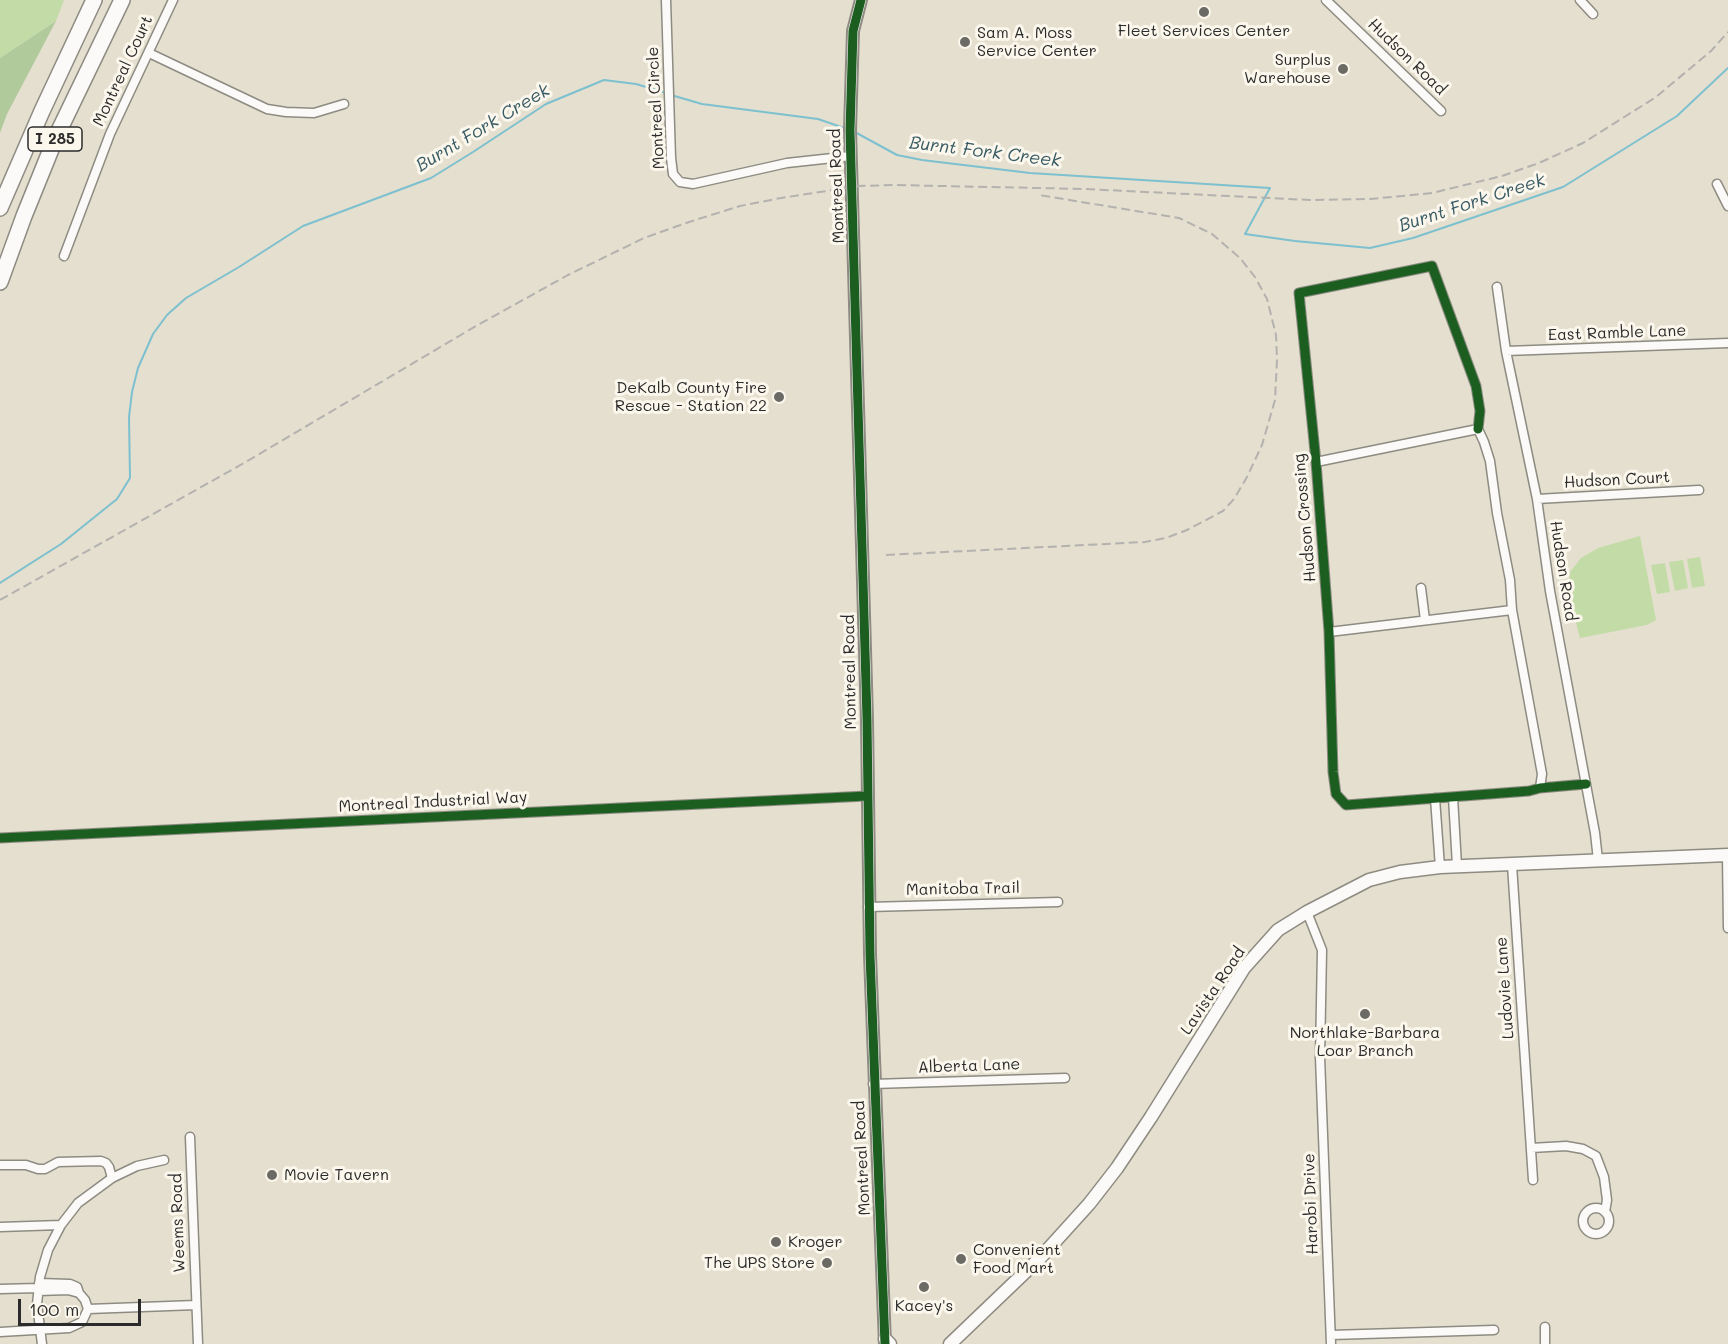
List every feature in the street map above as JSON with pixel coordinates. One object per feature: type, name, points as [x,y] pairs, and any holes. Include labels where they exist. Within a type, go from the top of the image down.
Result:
[{"type":"highway","name":"I 285","points":[[0,208],[94,0]]},
{"type":"highway","name":"I 285","points":[[0,282],[56,136],[122,0]]},
{"type":"main road","name":"Lavista Road","points":[[950,1344],[1041,1257],[1089,1204],[1117,1168],[1151,1117],[1244,968],[1278,930],[1307,912],[1370,880],[1400,872],[1457,866],[1727,855]]},
{"type":"street","name":"Montreal Court","points":[[64,256],[110,134],[173,0]]},
{"type":"street","name":"Montreal Circle","points":[[666,0],[670,147],[673,174],[680,182],[693,184],[787,163],[851,156]]},
{"type":"street","name":"Montreal Road","points":[[861,0],[853,31],[850,133],[867,719],[868,907],[873,1084],[887,1342]]},
{"type":"street","name":"Hudson Road","points":[[1326,0],[1441,111]]},
{"type":"street","points":[[1580,0],[1593,14]]},
{"type":"street","points":[[148,53],[267,109],[314,113],[344,104]]},
{"type":"street","points":[[1717,184],[1728,206]]},
{"type":"street","name":"Hudson Crossing","points":[[1478,429],[1480,411],[1476,386],[1432,266],[1299,292],[1316,462],[1329,632],[1333,772],[1336,794],[1346,805],[1529,791],[1586,783]]},
{"type":"street","name":"Hudson Road","points":[[1497,287],[1506,351],[1537,499],[1550,591],[1598,860]]},
{"type":"street","name":"East Ramble Lane","points":[[1506,351],[1728,343]]},
{"type":"street","points":[[1316,462],[1478,429],[1490,461],[1510,580],[1512,610],[1542,774],[1540,788]]},
{"type":"street","name":"Hudson Court","points":[[1537,499],[1699,490]]},
{"type":"street","points":[[1421,588],[1425,620]]},
{"type":"street","points":[[1329,632],[1512,610]]},
{"type":"street","name":"Montreal Industrial Way","points":[[0,838],[867,796]]},
{"type":"street","points":[[1453,797],[1457,866]]},
{"type":"street","points":[[1435,798],[1440,867]]},
{"type":"street","points":[[1727,855],[1728,928]]},
{"type":"street","name":"Ludovie Lane","points":[[1512,865],[1533,1180]]},
{"type":"street","name":"Manitoba Trail","points":[[868,907],[1058,902]]},
{"type":"street","name":"Harobi Drive","points":[[1307,912],[1322,951],[1320,1057],[1331,1340],[1494,1330]]},
{"type":"street","name":"Alberta Lane","points":[[873,1084],[1065,1078]]},
{"type":"street","name":"Weems Road","points":[[190,1137],[198,1344]]},
{"type":"street","points":[[1531,1148],[1566,1146],[1583,1149],[1596,1156],[1604,1177],[1605,1212]]},
{"type":"street","points":[[42,1344],[39,1330],[38,1287],[48,1250],[61,1225],[83,1198],[111,1178],[137,1166],[164,1160]]},
{"type":"street","points":[[0,1166],[26,1165],[45,1169],[58,1162],[101,1161],[106,1162],[109,1167],[111,1178]]},
{"type":"street","points":[[0,1227],[61,1225]]},
{"type":"street","points":[[0,1289],[70,1284],[77,1287],[88,1309],[85,1318],[78,1325],[0,1332]]},
{"type":"street","points":[[88,1309],[196,1305]]},
{"type":"street","points":[[1545,1327],[1545,1344]]},
{"type":"green space","points":[[0,0],[64,0],[56,21],[0,58]]},
{"type":"green space","points":[[56,21],[7,114],[0,133],[0,58]]},
{"type":"green space","points":[[1640,536],[1656,620],[1647,625],[1580,638],[1568,592],[1570,572],[1581,558],[1598,548]]},
{"type":"green space","points":[[1700,557],[1705,586],[1692,588],[1687,559]]},
{"type":"green space","points":[[1683,560],[1688,588],[1675,591],[1669,562]]},
{"type":"green space","points":[[1665,563],[1670,592],[1657,594],[1651,565]]},
{"type":"waterway","name":"Burnt Fork Creek","points":[[853,131],[897,155],[922,160],[1030,173],[1270,188],[1245,234],[1370,248],[1413,238],[1563,187],[1677,116],[1728,68]]},
{"type":"waterway","name":"Burnt Fork Creek","points":[[0,583],[61,544],[117,499],[130,478],[129,417],[138,368],[153,334],[167,315],[186,298],[303,226],[431,178],[546,104],[604,80],[636,84],[666,93]]},
{"type":"waterway","name":"Burnt Fork Creek","points":[[671,95],[702,104],[818,119],[847,129]]},
{"type":"railway","points":[[0,600],[244,463],[476,326],[568,275],[644,238],[689,222],[740,206],[859,186],[1085,189],[1310,200],[1371,199],[1432,193],[1502,176],[1539,163],[1583,143],[1656,97],[1711,51],[1728,32]]},
{"type":"railway","points":[[886,555],[1145,542],[1166,538],[1223,511],[1234,499],[1262,445],[1275,400],[1276,335],[1267,299],[1255,277],[1240,258],[1212,234],[1179,218],[1039,195]]},
{"type":"cycle path","points":[[861,0],[853,31],[850,130],[867,719],[870,955],[885,1344]]},
{"type":"cycle path","points":[[1478,429],[1480,411],[1476,386],[1432,266],[1299,293],[1316,462],[1329,632],[1333,772],[1336,794],[1346,805],[1529,791],[1586,784]]},
{"type":"cycle path","points":[[0,838],[867,796]]},
{"type":"place","name":"Fleet Services Center","points":[[1204,12]]},
{"type":"place","name":"Sam A. Moss Service Center","points":[[965,42]]},
{"type":"place","name":"Surplus Warehouse","points":[[1343,69]]},
{"type":"place","name":"DeKalb County Fire Rescue - Station 22","points":[[779,397]]},
{"type":"place","name":"Northlake-Barbara Loar Branch","points":[[1365,1014]]},
{"type":"place","name":"Movie Tavern","points":[[272,1175]]},
{"type":"place","name":"Kroger","points":[[776,1242]]},
{"type":"place","name":"Convenient Food Mart","points":[[961,1259]]},
{"type":"place","name":"The UPS Store","points":[[827,1263]]},
{"type":"place","name":"Kacey's","points":[[924,1287]]}]
